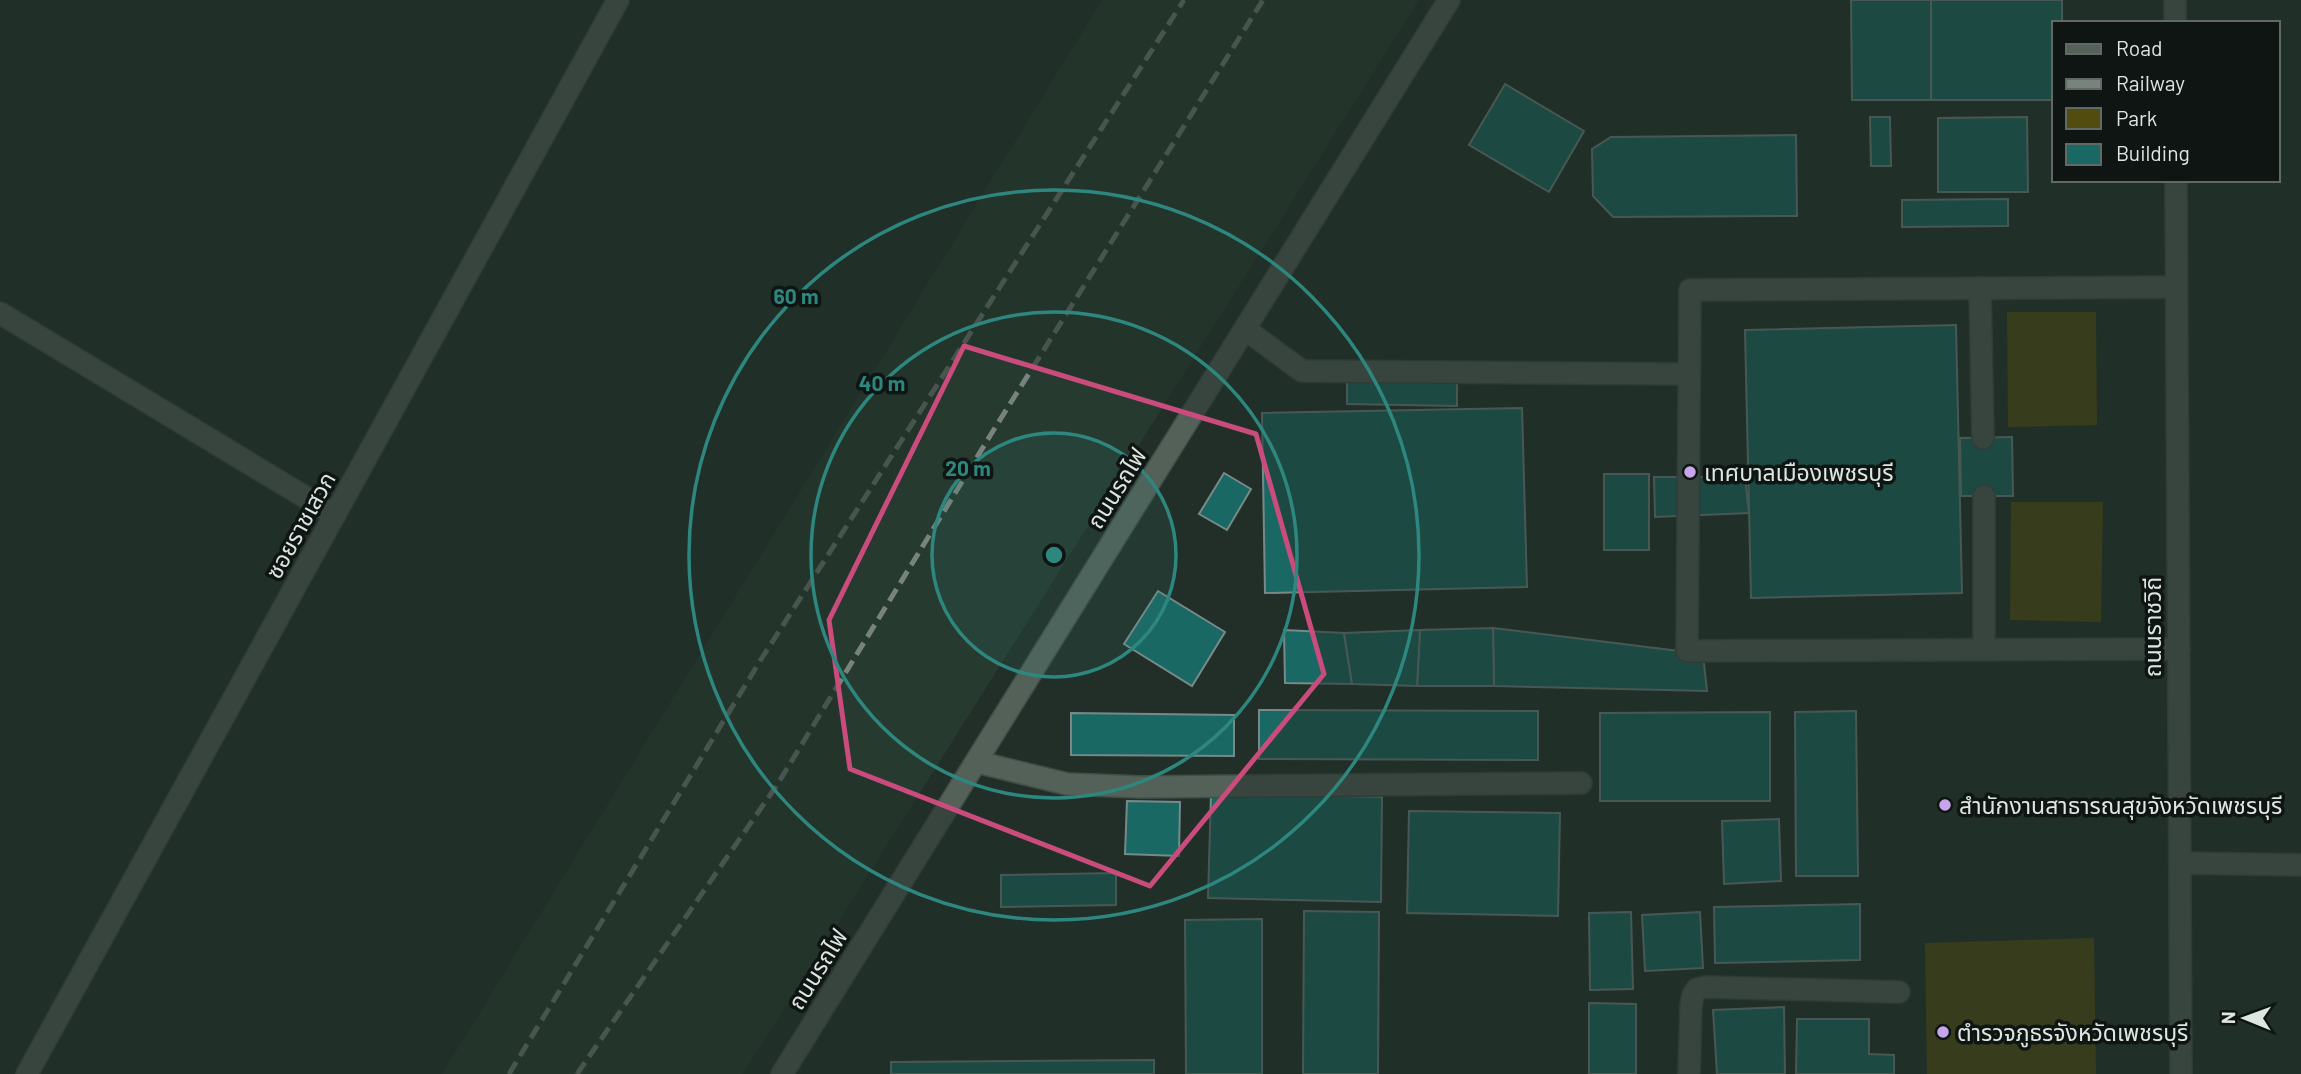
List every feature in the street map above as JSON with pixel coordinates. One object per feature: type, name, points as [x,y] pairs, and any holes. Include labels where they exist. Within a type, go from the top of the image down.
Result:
[{"type":"street","name":"ซอยราชเสวก","points":[[27,1074],[618,0]]},
{"type":"street","name":"ถนนรถไฟ","points":[[782,1074],[1449,0]]},
{"type":"street","points":[[2175,0],[2175,21]]},
{"type":"street","name":"ถนนราชวิถี","points":[[2176,182],[2181,1074]]},
{"type":"street","points":[[2176,287],[1690,290],[1687,651],[2179,649]]},
{"type":"street","points":[[1980,288],[1983,438]]},
{"type":"street","points":[[0,313],[335,515]]},
{"type":"street","points":[[1245,330],[1302,371],[1689,374]]},
{"type":"street","points":[[1983,496],[1984,649]]},
{"type":"street","points":[[977,762],[1068,784],[1128,787],[1581,783]]},
{"type":"street","points":[[2180,863],[2301,865]]},
{"type":"street","points":[[1689,1074],[1690,1015],[1693,995],[1697,989],[1706,987],[1899,992]]},
{"type":"highlighted area","points":[[964,346],[1256,434],[1324,674],[1150,886],[850,769],[829,620]]},
{"type":"shaded area","points":[[1102,0],[1419,0],[743,1074],[442,1074]]},
{"type":"green space","points":[[2007,312],[2096,312],[2097,425],[2008,427]]},
{"type":"green space","points":[[2011,502],[2103,502],[2101,622],[2010,620]]},
{"type":"green space","points":[[2094,938],[2096,1074],[1927,1074],[1925,943]]},
{"type":"building","points":[[1851,0],[1931,0],[1931,100],[1852,100]]},
{"type":"building","points":[[1931,0],[2062,0],[2062,21],[2052,21],[2052,100],[1931,100]]},
{"type":"building","points":[[1505,84],[1584,131],[1549,192],[1469,145]]},
{"type":"building","points":[[1870,117],[1890,117],[1891,166],[1871,166]]},
{"type":"building","points":[[2027,117],[2028,192],[1938,192],[1938,118]]},
{"type":"building","points":[[1796,135],[1797,216],[1613,217],[1593,196],[1592,149],[1611,137]]},
{"type":"building","points":[[2008,199],[2008,226],[1902,227],[1902,200]]},
{"type":"building","points":[[1956,325],[1962,593],[1751,598],[1745,330]]},
{"type":"building","points":[[1347,378],[1457,380],[1457,406],[1347,404]]},
{"type":"building","points":[[1522,408],[1527,587],[1265,593],[1262,413]]},
{"type":"building","points":[[2012,437],[2013,496],[1961,496],[1960,438]]},
{"type":"building","points":[[1224,473],[1251,489],[1227,530],[1199,514]]},
{"type":"building","points":[[1604,474],[1649,474],[1649,550],[1604,550]]},
{"type":"building","points":[[1654,477],[1745,477],[1749,513],[1655,517]]},
{"type":"building","points":[[1158,591],[1225,632],[1192,686],[1124,644]]},
{"type":"building","points":[[1493,628],[1703,654],[1707,691],[1494,686]]},
{"type":"building","points":[[1493,628],[1494,686],[1417,686],[1420,630]]},
{"type":"building","points":[[1284,630],[1344,633],[1352,684],[1285,683]]},
{"type":"building","points":[[1420,630],[1417,686],[1352,684],[1344,633]]},
{"type":"building","points":[[1259,710],[1538,711],[1538,760],[1259,759]]},
{"type":"building","points":[[1856,711],[1858,876],[1796,876],[1795,712]]},
{"type":"building","points":[[1770,712],[1770,801],[1600,801],[1600,713]]},
{"type":"building","points":[[1071,713],[1234,715],[1234,756],[1071,755]]},
{"type":"building","points":[[1211,793],[1382,797],[1381,902],[1208,898]]},
{"type":"building","points":[[1127,801],[1180,802],[1179,856],[1125,854]]},
{"type":"building","points":[[1409,811],[1560,813],[1558,916],[1407,913]]},
{"type":"building","points":[[1779,819],[1781,881],[1724,884],[1722,821]]},
{"type":"building","points":[[1116,873],[1116,905],[1001,907],[1001,875]]},
{"type":"building","points":[[1860,904],[1860,960],[1715,963],[1714,907]]},
{"type":"building","points":[[1304,911],[1379,912],[1378,1074],[1303,1074]]},
{"type":"building","points":[[1631,912],[1633,989],[1590,990],[1589,913]]},
{"type":"building","points":[[1700,912],[1703,968],[1645,971],[1642,915]]},
{"type":"building","points":[[1262,919],[1262,1074],[1186,1074],[1185,920]]},
{"type":"building","points":[[1589,1003],[1636,1004],[1636,1074],[1589,1074]]},
{"type":"building","points":[[1784,1007],[1785,1074],[1717,1074],[1713,1010]]},
{"type":"building","points":[[1797,1019],[1869,1019],[1869,1054],[1894,1055],[1894,1074],[1796,1074]]},
{"type":"building","points":[[1154,1060],[1154,1074],[891,1074],[891,1062]]},
{"type":"railway","points":[[509,1074],[760,661],[1184,0]]},
{"type":"railway","points":[[577,1074],[777,785],[993,431],[1263,0]]},
{"type":"place","name":"เทศบาลเมืองเพชรบุรี","points":[[1690,472]]},
{"type":"place","name":"สำนักงานสาธารณสุขจังหวัดเพชรบุรี","points":[[1945,805]]},
{"type":"place","name":"ตำรวจภูธรจังหวัดเพชรบุรี","points":[[1943,1032]]}]
